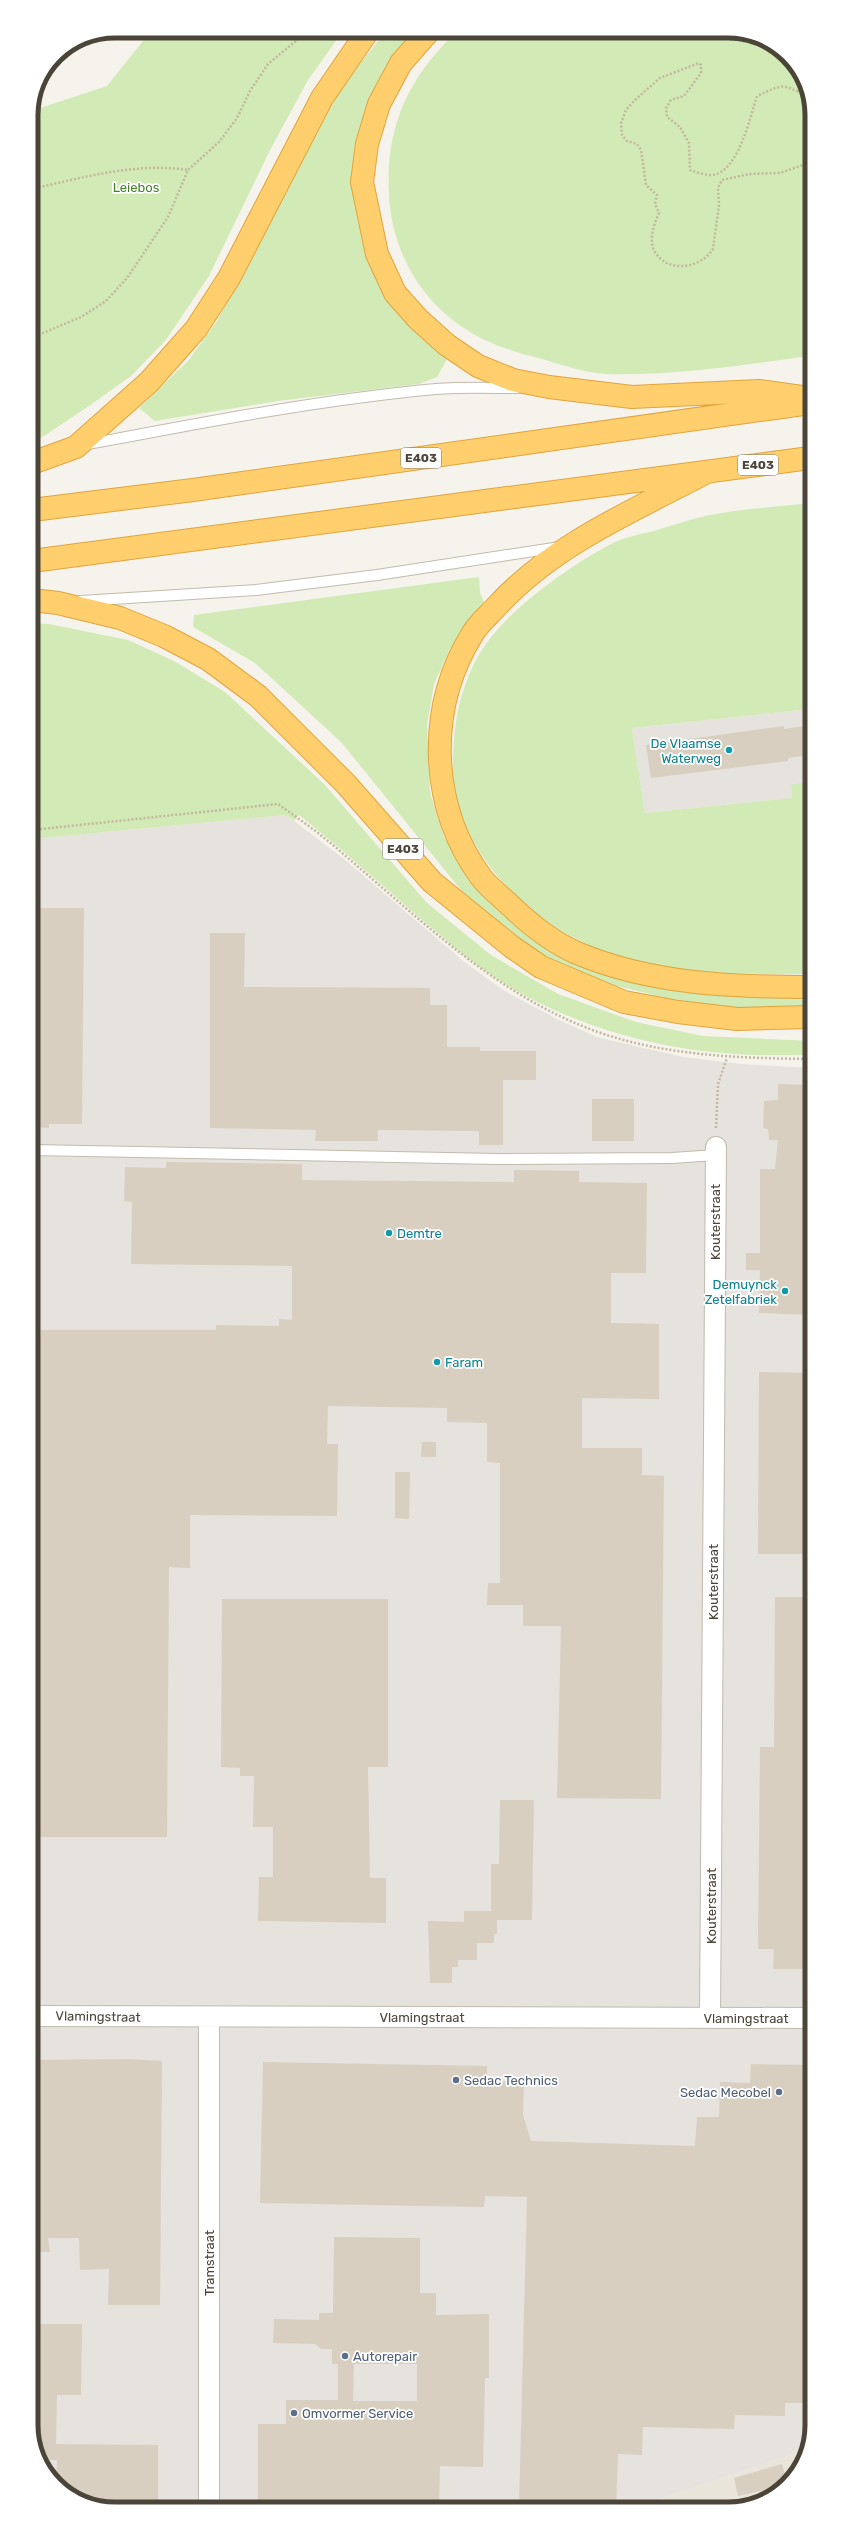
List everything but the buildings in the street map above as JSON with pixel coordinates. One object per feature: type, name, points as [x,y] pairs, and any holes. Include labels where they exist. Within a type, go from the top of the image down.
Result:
[{"type":"highway","points":[[38,461],[76,447],[149,382],[196,329],[229,278],[322,98],[363,38]]},
{"type":"highway","points":[[423,38],[401,63],[379,104],[367,144],[362,182],[377,254],[395,293],[418,320],[447,346],[485,369],[513,380],[549,387],[632,397],[759,391],[805,397]]},
{"type":"highway","name":"E403","points":[[38,509],[193,490],[805,404]]},
{"type":"highway","name":"E403","points":[[38,560],[805,459]]},
{"type":"highway","name":"E403","points":[[707,472],[569,545],[521,581],[474,632],[451,677],[444,697],[438,745],[449,817],[465,851],[482,879],[533,926],[575,952],[620,968],[704,984],[805,987]]},
{"type":"highway","name":"E403","points":[[38,600],[58,602],[120,618],[164,636],[208,658],[258,696],[346,784],[432,882],[512,948],[541,967],[624,1002],[678,1012],[737,1019],[805,1017]]},
{"type":"street","name":"Kouterstraat","points":[[710,2017],[716,1151]]},
{"type":"street","name":"Vlamingstraat","points":[[38,2016],[209,2018],[805,2018]]},
{"type":"street","name":"Tramstraat","points":[[209,2018],[209,2502]]},
{"type":"lane","points":[[76,447],[234,417],[342,401],[437,389],[549,387]]},
{"type":"lane","points":[[58,602],[256,590],[377,575],[569,545]]},
{"type":"lane","points":[[38,1150],[497,1158],[672,1158],[716,1151]]},
{"type":"path","points":[[38,335],[82,317],[106,301],[127,278],[148,249],[168,217],[188,170],[219,142],[237,118],[250,91],[268,64],[300,38]]},
{"type":"path","points":[[802,93],[790,86],[783,86],[758,96],[748,128],[732,162],[723,171],[712,175],[690,170],[689,143],[680,127],[667,117],[666,108],[671,100],[684,96],[700,73],[702,65],[699,63],[671,73],[652,84],[626,110],[621,123],[622,135],[627,141],[637,144],[641,150],[646,185],[657,195],[655,204],[659,213],[652,230],[654,251],[660,258],[679,266],[688,267],[698,263],[709,255],[713,249],[719,205],[718,188],[722,180],[749,174],[780,173],[803,165],[805,166]]},
{"type":"path","points":[[38,187],[101,173],[168,167],[188,170]]},
{"type":"path","points":[[38,829],[278,804]]},
{"type":"path","points":[[716,1151],[718,1084],[727,1058]]},
{"type":"shaded area","points":[[805,710],[805,783],[791,784],[792,798],[645,813],[632,728]]},
{"type":"shaded area","points":[[286,815],[344,859],[462,960],[503,990],[559,1020],[597,1037],[683,1057],[742,1064],[805,1068],[805,2425],[804,2440],[800,2452],[660,2499],[659,2502],[110,2502],[100,2501],[76,2492],[57,2476],[44,2455],[38,2425],[38,838]]},
{"type":"shaded area","points":[[800,2452],[786,2476],[767,2492],[758,2496],[728,2502],[659,2502],[660,2499]]},
{"type":"green space","name":"Leiebos","points":[[145,38],[338,38],[308,80],[270,150],[209,276],[165,341],[131,376],[38,440],[39,108],[107,86]]},
{"type":"green space","points":[[380,38],[409,38],[384,72],[368,101],[352,182],[360,227],[370,261],[408,322],[447,359],[437,377],[419,384],[278,401],[155,421],[139,408],[188,361],[217,321],[341,88]]},
{"type":"green space","points":[[450,38],[733,38],[743,39],[758,44],[767,48],[779,57],[792,72],[797,81],[801,90],[805,115],[805,357],[683,372],[607,374],[574,368],[502,347],[473,334],[448,316],[434,303],[421,287],[402,253],[391,216],[389,196],[391,148],[403,105],[425,67]]},
{"type":"green space","points":[[805,504],[805,710],[632,728],[645,813],[792,798],[791,784],[805,783],[805,974],[728,973],[673,968],[619,956],[593,947],[570,936],[526,905],[490,866],[475,844],[464,821],[454,788],[453,754],[455,729],[465,685],[474,664],[486,644],[512,615],[544,587],[562,574],[613,543],[628,537],[705,516]]},
{"type":"green space","points":[[479,577],[480,593],[484,602],[450,649],[434,684],[427,725],[430,793],[444,837],[471,880],[500,909],[667,989],[730,996],[805,997],[805,1009],[735,1008],[666,998],[617,986],[566,968],[522,943],[461,890],[341,742],[255,663],[193,627],[194,615]]},
{"type":"green space","points":[[38,623],[49,624],[128,640],[174,661],[225,692],[324,784],[427,903],[491,955],[558,994],[636,1022],[703,1036],[805,1041],[805,1055],[735,1054],[699,1051],[663,1045],[592,1025],[559,1012],[526,996],[494,977],[465,956],[299,815],[294,821],[286,815],[38,838]]},
{"type":"place","name":"De Vlaamse Waterweg","points":[[729,750]]},
{"type":"place","name":"Demtre","points":[[389,1233]]},
{"type":"place","name":"Demuynck Zetelfabriek","points":[[785,1291]]},
{"type":"place","name":"Faram","points":[[437,1362]]},
{"type":"place","name":"Sedac Technics","points":[[456,2080]]},
{"type":"place","name":"Sedac Mecobel","points":[[779,2092]]},
{"type":"place","name":"Autorepair","points":[[345,2356]]},
{"type":"place","name":"Omvormer Service","points":[[294,2413]]}]
